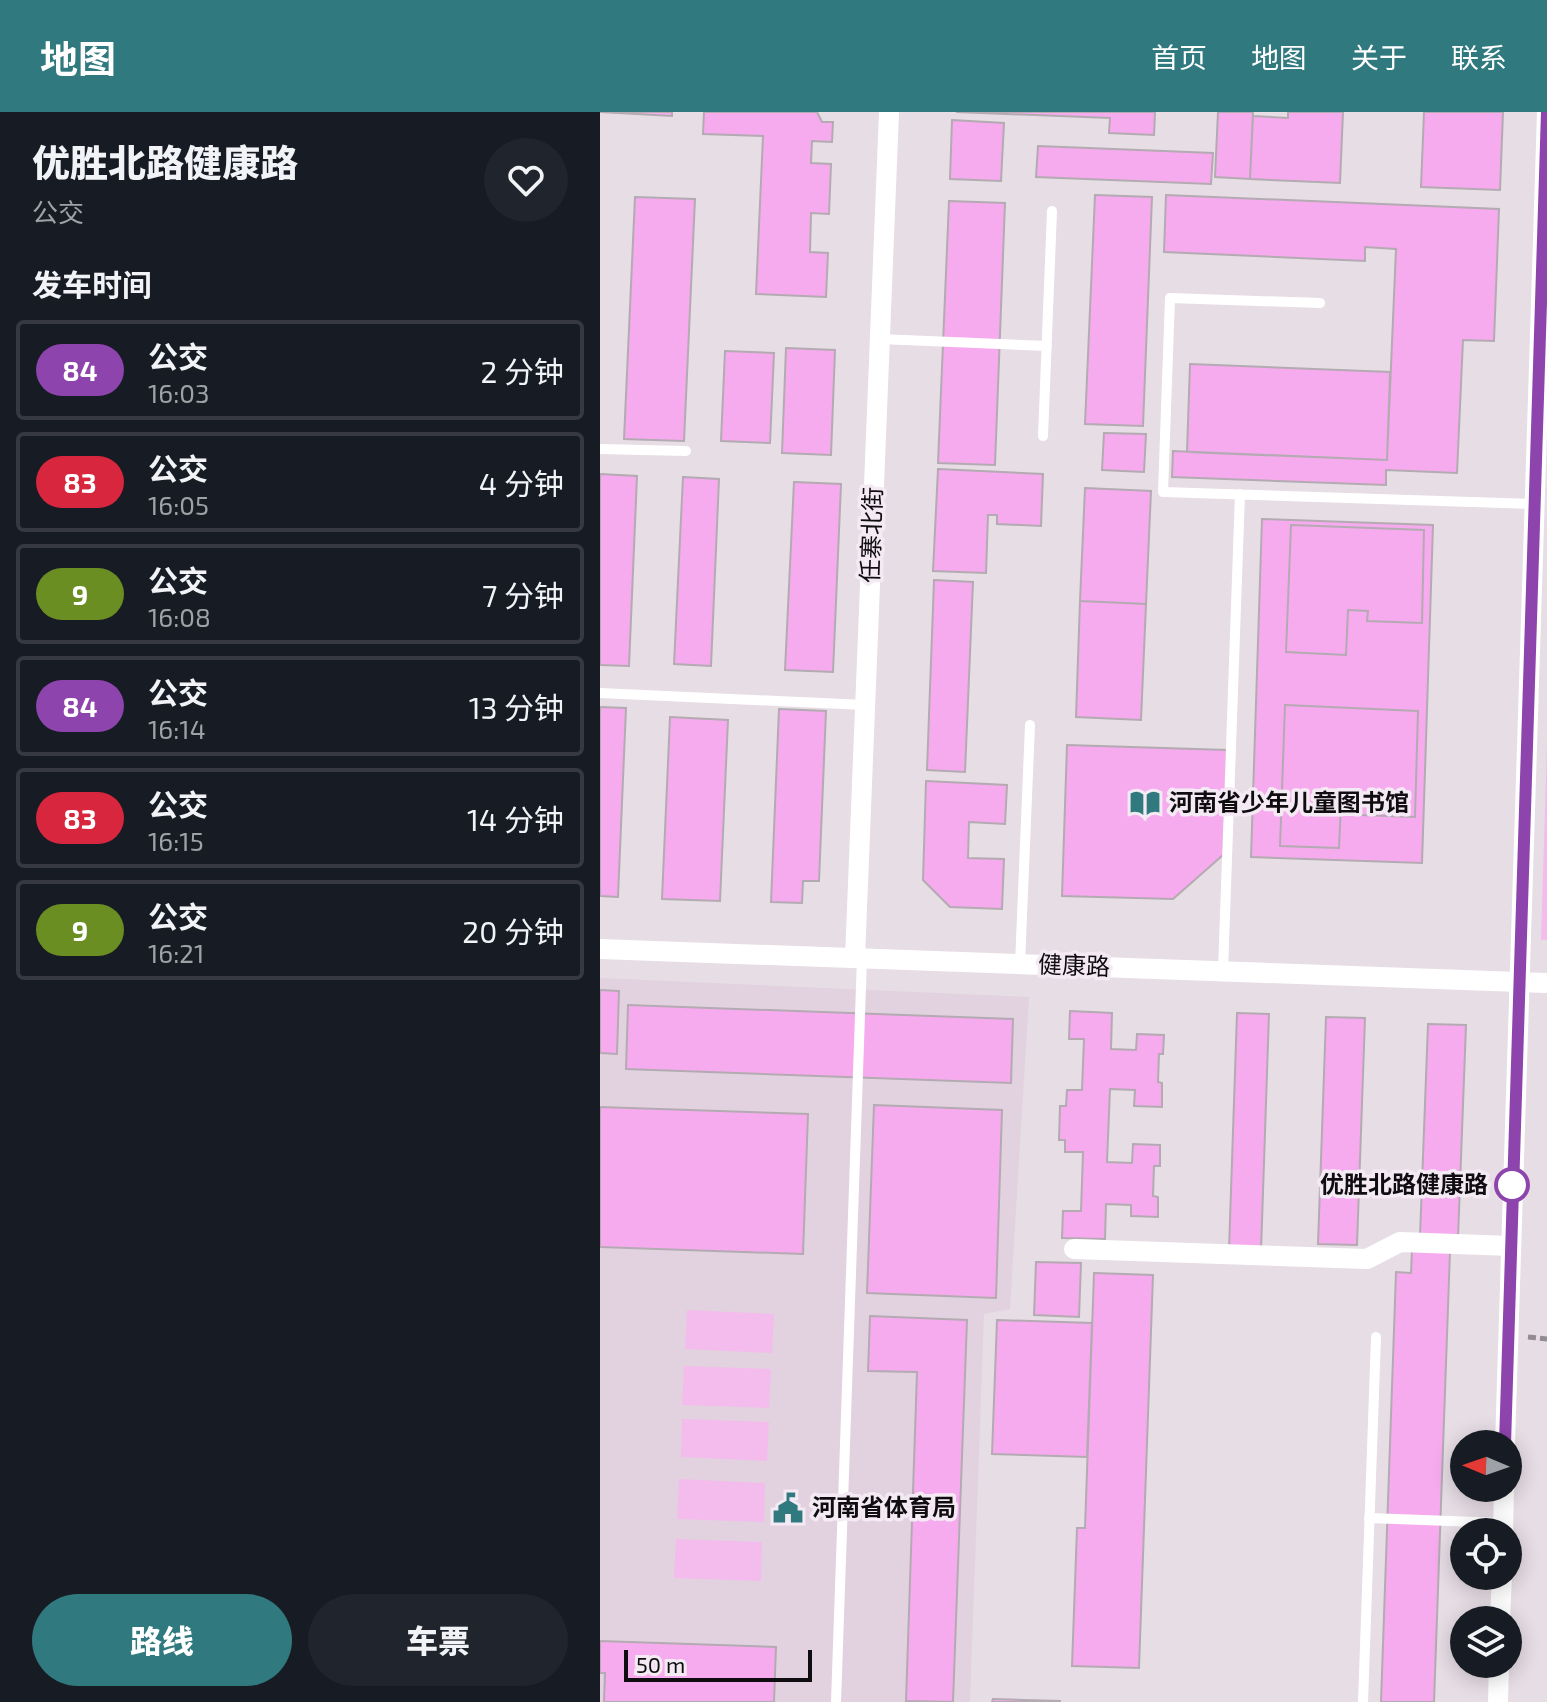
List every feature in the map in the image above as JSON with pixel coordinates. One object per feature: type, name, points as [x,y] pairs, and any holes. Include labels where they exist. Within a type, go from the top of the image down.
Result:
[{"type":"street","name":"任寨北街","points":[[859,958],[865,705],[889,112]]},
{"type":"street","points":[[1505,1430],[1534,504],[1541,476],[1547,112]]},
{"type":"street","name":"健康路","points":[[600,949],[1547,983]]},
{"type":"street","points":[[1074,1249],[1367,1259],[1400,1242],[1511,1246]]},
{"type":"street","points":[[1498,1702],[1499,1678]]},
{"type":"lane","points":[[1043,436],[1052,211]]},
{"type":"lane","points":[[1320,303],[1170,298],[1163,492],[1534,504]]},
{"type":"lane","points":[[880,339],[1047,346]]},
{"type":"lane","points":[[600,449],[686,451]]},
{"type":"lane","points":[[1223,971],[1240,494]]},
{"type":"lane","points":[[600,693],[865,705]]},
{"type":"lane","points":[[1020,964],[1030,725]]},
{"type":"lane","points":[[836,1702],[859,958]]},
{"type":"lane","points":[[1363,1702],[1376,1337]]},
{"type":"lane","points":[[1369,1518],[1450,1524]]},
{"type":"shaded area","points":[[1547,744],[1547,940],[1541,940]]},
{"type":"shaded area","name":"河南省体育局","points":[[600,978],[1029,997],[1010,1309],[984,1314],[970,1702],[600,1702]]},
{"type":"shaded area","points":[[687,1310],[774,1314],[772,1353],[685,1349]]},
{"type":"shaded area","points":[[684,1366],[771,1369],[769,1408],[682,1405]]},
{"type":"shaded area","points":[[682,1419],[769,1422],[767,1461],[681,1457]]},
{"type":"shaded area","points":[[679,1479],[765,1483],[764,1522],[677,1519]]},
{"type":"shaded area","points":[[676,1539],[762,1542],[761,1581],[674,1578]]},
{"type":"building","points":[[600,112],[672,112],[672,116]]},
{"type":"building","points":[[704,112],[817,112],[822,122],[833,122],[832,142],[812,141],[811,163],[831,164],[829,214],[811,213],[810,252],[828,253],[826,297],[756,294],[763,136],[703,134]]},
{"type":"building","points":[[956,112],[1155,112],[1154,135],[1109,133],[1110,118]]},
{"type":"building","points":[[1218,112],[1253,112],[1250,179],[1215,177]]},
{"type":"building","points":[[1288,112],[1343,112],[1340,183],[1250,179],[1253,116],[1288,118]]},
{"type":"building","points":[[1424,112],[1503,112],[1500,190],[1421,187]]},
{"type":"building","points":[[952,120],[1004,123],[1001,181],[950,179]]},
{"type":"building","points":[[1038,146],[1213,153],[1211,184],[1036,177]]},
{"type":"building","points":[[1095,195],[1152,197],[1143,426],[1085,424]]},
{"type":"building","points":[[1166,195],[1499,209],[1494,341],[1463,340],[1457,473],[1386,470],[1386,485],[1172,477],[1173,451],[1387,460],[1396,249],[1365,247],[1365,261],[1164,252]]},
{"type":"building","points":[[635,197],[695,199],[684,441],[624,439]]},
{"type":"building","points":[[949,201],[1005,203],[995,465],[938,463]]},
{"type":"building","points":[[786,348],[835,350],[831,455],[782,453]]},
{"type":"building","points":[[725,351],[774,353],[770,443],[721,441]]},
{"type":"building","points":[[1190,364],[1390,372],[1387,460],[1187,452]]},
{"type":"building","points":[[1104,433],[1146,434],[1144,472],[1102,470]]},
{"type":"building","points":[[938,469],[1043,474],[1041,526],[997,524],[997,515],[988,515],[986,573],[933,571]]},
{"type":"building","points":[[600,474],[637,476],[629,666],[600,665]]},
{"type":"building","points":[[683,477],[719,479],[711,666],[674,664]]},
{"type":"building","points":[[794,482],[841,484],[833,672],[785,670]]},
{"type":"building","points":[[1085,488],[1151,491],[1146,604],[1080,601]]},
{"type":"building","points":[[1262,519],[1433,525],[1422,863],[1251,857]]},
{"type":"building","points":[[1291,525],[1424,530],[1422,623],[1367,621],[1368,611],[1348,610],[1346,655],[1286,652]]},
{"type":"building","points":[[934,580],[973,582],[965,772],[927,770]]},
{"type":"building","points":[[1080,601],[1146,604],[1141,720],[1076,717]]},
{"type":"building","points":[[1285,705],[1418,711],[1415,817],[1361,815],[1362,804],[1341,803],[1339,848],[1280,846]]},
{"type":"building","points":[[600,707],[626,708],[618,897],[600,896]]},
{"type":"building","points":[[779,709],[826,711],[819,881],[803,881],[802,903],[771,902]]},
{"type":"building","points":[[670,717],[728,720],[720,901],[662,899]]},
{"type":"building","name":"河南省少年儿童图书馆","points":[[1067,745],[1227,750],[1223,855],[1173,899],[1062,896]]},
{"type":"building","points":[[926,781],[1007,785],[1005,824],[969,822],[968,858],[1004,859],[1002,909],[950,907],[923,880]]},
{"type":"building","points":[[600,990],[619,991],[617,1054],[600,1053]]},
{"type":"building","points":[[628,1005],[1013,1019],[1011,1083],[626,1069]]},
{"type":"building","points":[[1070,1011],[1112,1013],[1111,1049],[1136,1050],[1137,1034],[1164,1035],[1163,1054],[1159,1054],[1158,1082],[1162,1083],[1162,1107],[1134,1106],[1135,1090],[1110,1089],[1107,1162],[1132,1163],[1133,1144],[1160,1145],[1160,1166],[1154,1166],[1153,1196],[1158,1197],[1158,1217],[1131,1216],[1131,1205],[1106,1204],[1105,1239],[1062,1238],[1063,1211],[1081,1211],[1083,1152],[1065,1152],[1065,1140],[1059,1140],[1060,1106],[1066,1106],[1067,1090],[1082,1090],[1084,1039],[1069,1039]]},
{"type":"building","points":[[1237,1013],[1269,1014],[1261,1251],[1229,1250]]},
{"type":"building","points":[[1326,1017],[1365,1018],[1357,1245],[1318,1244]]},
{"type":"building","points":[[1428,1024],[1466,1025],[1458,1238],[1420,1236]]},
{"type":"building","points":[[874,1105],[1002,1110],[996,1298],[867,1293]]},
{"type":"building","points":[[600,1107],[808,1114],[803,1254],[600,1247]]},
{"type":"building","points":[[1412,1249],[1450,1251],[1434,1702],[1381,1702],[1396,1272],[1411,1273]]},
{"type":"building","points":[[1036,1262],[1081,1263],[1079,1317],[1034,1315]]},
{"type":"building","points":[[1094,1273],[1153,1275],[1139,1668],[1072,1666],[1077,1528],[1085,1528]]},
{"type":"building","points":[[870,1316],[967,1320],[953,1702],[906,1701],[917,1372],[868,1371]]},
{"type":"building","points":[[997,1320],[1092,1323],[1087,1457],[992,1454]]},
{"type":"building","points":[[600,1641],[776,1647],[774,1702],[604,1702],[605,1673],[600,1673]]},
{"type":"building","points":[[993,1699],[1060,1701],[1060,1702],[992,1702]]},
{"type":"bus line","name":"84","points":[[1505,1430],[1547,112]]},
{"type":"place","name":"河南省少年儿童图书馆","points":[[1145,803]]},
{"type":"place","name":"优胜北路健康路","points":[[1512,1185]]},
{"type":"place","name":"河南省体育局","points":[[788,1508]]}]
